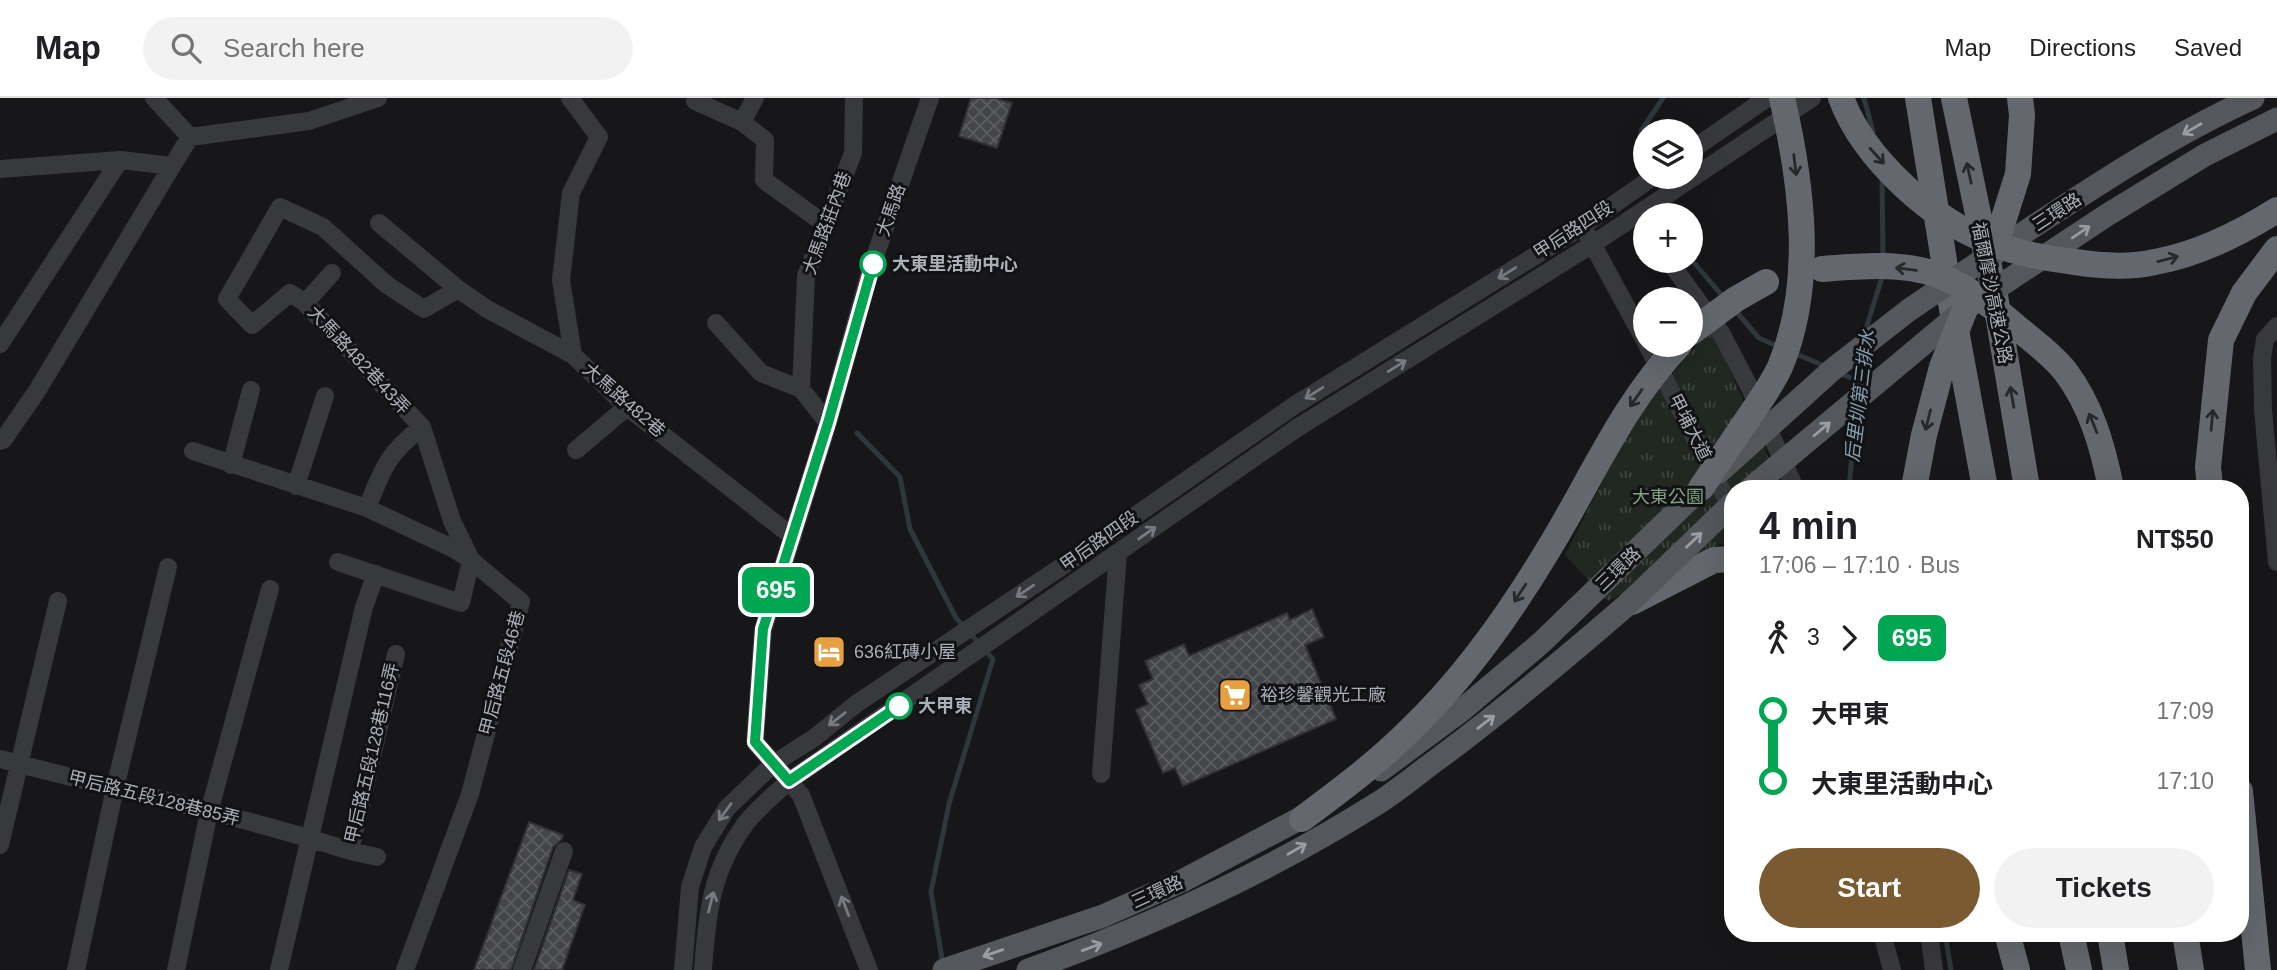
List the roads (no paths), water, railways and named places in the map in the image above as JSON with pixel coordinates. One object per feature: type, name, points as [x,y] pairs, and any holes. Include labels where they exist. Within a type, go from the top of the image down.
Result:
[{"type":"highway","points":[[1702,488],[1779,368],[1794,320],[1801,274],[1801,231],[1792,141],[1782,98]]},
{"type":"highway","points":[[1841,98],[1871,151],[1914,195],[1955,225],[1991,243],[2034,257],[2111,266],[2153,263],[2202,250],[2277,210]]},
{"type":"highway","points":[[1918,98],[1949,292],[1984,480]]},
{"type":"highway","name":"福爾摩沙高速公路","points":[[1954,98],[1995,296],[2026,480]]},
{"type":"highway","points":[[1993,253],[2018,174],[2022,115],[2020,98]]},
{"type":"highway","points":[[2209,480],[2208,467],[2221,340],[2244,293],[2277,249]]},
{"type":"highway","points":[[1703,323],[1736,299],[1766,282],[1795,273],[1858,267],[1905,267],[1938,275],[1985,300],[2064,369],[2084,400],[2104,450],[2110,480]]},
{"type":"highway","points":[[1916,480],[1942,367],[1965,309]]},
{"type":"highway","points":[[1302,819],[1354,780],[1410,731],[1464,672],[1548,550],[1621,419],[1668,357]]},
{"type":"highway","points":[[1628,604],[1714,560],[1724,559]]},
{"type":"highway","points":[[2249,880],[2258,970]]},
{"type":"highway","points":[[2009,942],[2017,970]]},
{"type":"highway","points":[[2073,942],[2079,970]]},
{"type":"highway","points":[[2111,942],[2116,970]]},
{"type":"highway","points":[[2186,942],[2191,970]]},
{"type":"main road","name":"三環路","points":[[944,970],[1103,916],[1182,881],[1302,819],[1386,767],[1462,710],[1542,642],[1702,488],[1832,370],[1909,310],[2124,168],[2214,116],[2253,98]]},
{"type":"main road","name":"三環路","points":[[1761,480],[1965,309],[2106,215],[2205,155],[2277,118]]},
{"type":"main road","points":[[1965,309],[1993,253]]},
{"type":"main road","name":"三環路","points":[[1028,970],[1108,942],[1205,898],[1258,872],[1379,802],[1549,674],[1628,604],[1724,512]]},
{"type":"street","points":[[154,98],[190,137]]},
{"type":"street","points":[[190,137],[309,121],[378,98]]},
{"type":"street","name":"大馬路482巷","points":[[570,98],[599,137],[571,193],[561,280],[573,355],[627,407],[793,537]]},
{"type":"street","points":[[742,122],[755,98]]},
{"type":"street","name":"大馬路莊內巷","points":[[801,388],[806,276],[853,153],[854,98]]},
{"type":"street","name":"大馬路","points":[[869,970],[801,795],[755,742],[763,629],[828,423],[871,268],[930,98]]},
{"type":"street","points":[[1703,142],[1766,98]]},
{"type":"street","name":"甲后路四段","points":[[1658,203],[1668,193],[1812,98]]},
{"type":"street","points":[[695,101],[742,122],[765,140],[764,180],[826,225]]},
{"type":"street","points":[[0,441],[37,391],[190,137]]},
{"type":"street","points":[[0,169],[120,160],[172,166]]},
{"type":"street","points":[[0,344],[120,160]]},
{"type":"street","name":"甲后路四段","points":[[683,970],[690,887],[703,847],[727,808],[773,764],[814,738],[856,704],[1065,565],[1296,405],[1583,226],[1636,189]]},
{"type":"street","points":[[1626,196],[1633,208]]},
{"type":"street","name":"大馬路482巷43弄","points":[[422,427],[305,303],[290,293],[252,325],[227,299],[279,207],[323,227],[387,285],[424,309],[458,289]]},
{"type":"street","points":[[379,223],[458,289],[487,309],[573,355]]},
{"type":"street","name":"甲后路四段","points":[[704,970],[707,917],[720,867],[747,822],[789,781],[1297,428],[1593,244],[1633,224]]},
{"type":"street","name":"甲埔大道","points":[[1583,226],[1633,319]]},
{"type":"street","points":[[305,303],[332,273]]},
{"type":"street","points":[[1678,273],[1721,333],[1751,390],[1791,480]]},
{"type":"street","points":[[716,323],[761,373],[801,388],[828,423]]},
{"type":"street","points":[[2277,326],[2265,339],[2262,358],[2263,410],[2273,460],[2277,562]]},
{"type":"street","name":"甲埔大道","points":[[1653,357],[1724,494]]},
{"type":"street","points":[[231,465],[251,390]]},
{"type":"street","points":[[296,486],[325,396]]},
{"type":"street","points":[[576,450],[627,407]]},
{"type":"street","points":[[338,562],[461,603],[471,560],[452,521],[422,427],[401,443],[384,466],[367,508]]},
{"type":"street","name":"甲后路五段46巷","points":[[192,451],[367,508],[453,548],[521,603],[470,794],[405,970]]},
{"type":"street","points":[[1101,774],[1118,553]]},
{"type":"street","points":[[76,970],[115,788],[168,567]]},
{"type":"street","points":[[279,970],[364,607],[376,574]]},
{"type":"street","points":[[176,970],[209,812],[270,589]]},
{"type":"street","points":[[0,845],[58,601]]},
{"type":"street","name":"甲后路五段128巷116弄","points":[[309,838],[350,851],[396,654]]},
{"type":"street","name":"甲后路五段128巷85弄","points":[[0,759],[309,838]]},
{"type":"street","points":[[350,851],[377,857]]},
{"type":"street","points":[[522,970],[564,851]]},
{"type":"street","points":[[1884,942],[1892,970]]},
{"type":"street","points":[[1930,942],[1934,970]]},
{"type":"waterway","points":[[1649,119],[1663,98]]},
{"type":"waterway","name":"后里圳第三排水","points":[[1864,98],[1873,132]]},
{"type":"waterway","name":"后里圳第三排水","points":[[1882,176],[1883,257]]},
{"type":"waterway","points":[[1703,273],[1725,299]]},
{"type":"waterway","name":"后里圳第三排水","points":[[1864,335],[1883,274]]},
{"type":"waterway","points":[[1734,309],[1759,338],[1779,347]]},
{"type":"waterway","points":[[1794,353],[1827,367]]},
{"type":"waterway","name":"后里圳第三排水","points":[[1858,390],[1860,358]]},
{"type":"waterway","points":[[1839,373],[1859,381]]},
{"type":"waterway","name":"后里圳第三排水","points":[[1850,480],[1856,410]]},
{"type":"waterway","points":[[857,433],[900,477],[910,529],[956,618],[993,659],[949,804],[931,892],[943,965]]},
{"type":"waterway","name":"后里圳第三排水","points":[[1946,942],[1951,970]]},
{"type":"place","name":"大東里活動中心","points":[[873,264]]},
{"type":"place","name":"636紅磚小屋","points":[[829,652]]},
{"type":"place","name":"裕珍馨觀光工廠","points":[[1235,695]]},
{"type":"place","name":"大甲東","points":[[899,706]]},
{"type":"park label","name":"大東公園","points":[[1668,497]]}]
